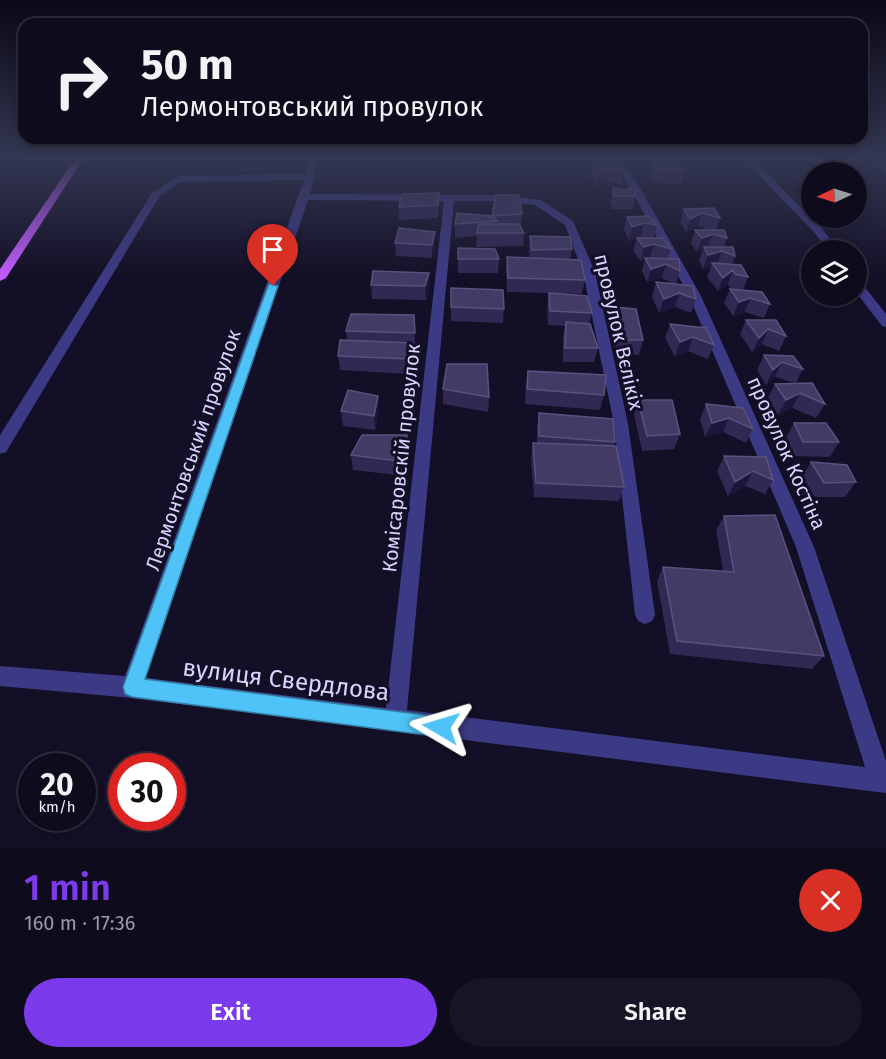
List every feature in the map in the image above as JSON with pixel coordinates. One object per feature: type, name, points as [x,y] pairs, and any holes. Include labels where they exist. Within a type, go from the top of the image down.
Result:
[{"type":"main road","points":[[0,278],[53,199]]},
{"type":"street","points":[[0,448],[153,199]]},
{"type":"street","name":"Лермонтовський провулок","points":[[132,687],[303,199]]},
{"type":"street","name":"Комісаровскій провулок","points":[[395,721],[448,199]]},
{"type":"street","name":"провулок Вєлікіх","points":[[507,199],[538,202],[569,223],[589,272],[621,424],[645,615]]},
{"type":"street","name":"провулок Костіна","points":[[641,199],[695,296],[805,547],[884,781]]},
{"type":"street","points":[[787,199],[825,240]]},
{"type":"street","points":[[867,298],[886,323]]},
{"type":"street","name":"вулиця Свердлова","points":[[0,676],[132,687],[884,781]]},
{"type":"building","points":[[401,199],[439,199],[438,205],[399,207]]},
{"type":"building","points":[[495,199],[520,199],[522,214],[492,216]]},
{"type":"building","points":[[714,208],[720,218],[702,213],[690,219],[684,209]]},
{"type":"building","points":[[457,213],[492,216],[497,221],[455,224]]},
{"type":"building","points":[[649,216],[657,225],[644,223],[632,227],[627,217]]},
{"type":"building","points":[[479,224],[519,224],[524,233],[477,233]]},
{"type":"building","points":[[399,228],[435,232],[432,245],[395,243]]},
{"type":"building","points":[[695,230],[724,230],[727,238],[713,234],[702,238]]},
{"type":"building","points":[[530,236],[570,237],[572,249],[532,250]]},
{"type":"building","points":[[637,238],[663,238],[671,249],[654,244],[644,247]]},
{"type":"building","points":[[704,247],[733,247],[735,256],[722,251],[708,255]]},
{"type":"building","points":[[458,248],[495,249],[499,259],[458,259]]},
{"type":"building","points":[[507,257],[581,260],[585,280],[508,278]]},
{"type":"building","points":[[645,258],[679,259],[680,271],[666,264],[651,269]]},
{"type":"building","points":[[712,263],[741,265],[748,277],[735,274],[733,270],[723,278]]},
{"type":"building","points":[[373,271],[429,273],[425,286],[371,285]]},
{"type":"building","points":[[656,282],[693,286],[696,299],[679,293],[664,299]]},
{"type":"building","points":[[451,288],[503,290],[504,309],[451,307]]},
{"type":"building","points":[[730,289],[762,292],[770,304],[750,298],[739,302]]},
{"type":"building","points":[[549,293],[587,296],[592,313],[550,311]]},
{"type":"building","points":[[613,307],[636,309],[643,340],[620,340]]},
{"type":"building","points":[[351,314],[414,315],[415,333],[346,331]]},
{"type":"building","points":[[746,320],[776,320],[786,336],[768,329],[759,338]]},
{"type":"building","points":[[566,322],[590,324],[598,348],[565,348]]},
{"type":"building","points":[[670,324],[706,328],[714,345],[693,337],[680,342]]},
{"type":"building","points":[[340,340],[411,343],[408,359],[338,356]]},
{"type":"building","points":[[764,355],[793,356],[803,369],[782,362],[773,370]]},
{"type":"building","points":[[447,364],[487,364],[489,397],[443,389]]},
{"type":"building","points":[[528,371],[606,375],[604,395],[527,389]]},
{"type":"building","points":[[812,383],[825,404],[800,393],[786,400],[775,384]]},
{"type":"building","points":[[348,390],[378,396],[374,416],[341,411]]},
{"type":"building","points":[[638,400],[672,400],[680,434],[647,436]]},
{"type":"building","points":[[706,404],[743,408],[753,429],[729,418],[712,423]]},
{"type":"building","points":[[539,413],[613,419],[615,442],[539,436]]},
{"type":"building","points":[[794,423],[826,423],[839,442],[803,442]]},
{"type":"building","points":[[362,435],[407,435],[405,462],[351,455]]},
{"type":"building","points":[[533,443],[616,446],[624,487],[536,483]]},
{"type":"building","points":[[724,456],[766,457],[773,480],[753,471],[735,482]]},
{"type":"building","points":[[811,462],[847,465],[856,482],[824,483]]},
{"type":"building","points":[[775,515],[824,656],[677,641],[663,567],[734,572],[724,516]]},
{"type":"route","points":[[273,286],[132,687],[441,727]]}]
